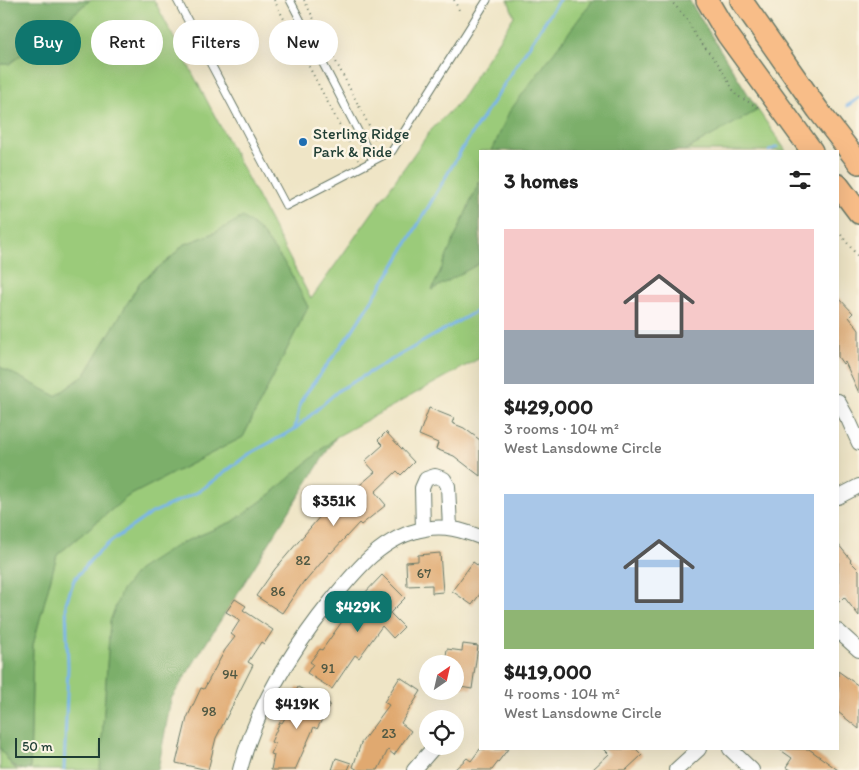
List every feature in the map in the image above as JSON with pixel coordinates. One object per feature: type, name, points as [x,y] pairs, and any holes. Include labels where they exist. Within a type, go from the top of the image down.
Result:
[{"type":"main road","points":[[707,0],[727,34],[811,150]]},
{"type":"main road","points":[[741,2],[818,110],[859,163]]},
{"type":"main road","points":[[839,186],[859,213]]},
{"type":"street","points":[[839,403],[859,444]]},
{"type":"street","points":[[436,476],[444,479],[448,486],[437,528],[422,488],[426,479],[436,476]]},
{"type":"street","points":[[839,496],[859,486]]},
{"type":"street","points":[[240,770],[251,734],[291,655],[323,611],[366,560],[402,536],[437,528],[479,537]]},
{"type":"street","points":[[839,632],[859,650]]},
{"type":"street","points":[[676,770],[698,750]]},
{"type":"street","points":[[731,750],[752,770]]},
{"type":"street","points":[[414,770],[427,755]]},
{"type":"lane","points":[[177,0],[286,206],[392,150],[487,0]]},
{"type":"lane","points":[[290,0],[374,160]]},
{"type":"path","points":[[274,0],[361,166]]},
{"type":"path","points":[[304,0],[376,138]]},
{"type":"path","points":[[454,0],[459,10]]},
{"type":"path","points":[[670,0],[687,19],[695,35],[719,66],[736,95],[760,108],[764,113]]},
{"type":"path","points":[[839,232],[859,258]]},
{"type":"green space","points":[[0,0],[90,0],[67,20],[15,20],[15,60],[9,64],[0,64]]},
{"type":"green space","points":[[90,0],[154,0],[173,36],[173,65],[188,65],[311,299],[431,130],[459,102],[514,16],[508,0],[593,0],[510,112],[492,150],[479,150],[479,182],[433,289],[479,264],[479,359],[336,437],[271,494],[234,521],[179,544],[110,621],[100,770],[30,770],[33,645],[57,555],[127,497],[243,437],[308,307],[288,268],[261,232],[214,233],[183,245],[173,256],[140,282],[85,375],[56,396],[0,367],[0,64],[9,64],[15,60],[15,65],[81,65],[81,20],[67,20]]},
{"type":"green space","points":[[593,0],[689,0],[758,110],[686,150],[492,150],[509,112]]},
{"type":"green space","points":[[758,110],[785,150],[686,150]]},
{"type":"green space","points":[[479,182],[479,264],[432,290]]},
{"type":"green space","points":[[243,217],[261,232],[288,268],[308,307],[243,437],[127,497],[57,555],[33,645],[30,770],[19,769],[9,761],[0,748],[0,367],[56,396],[85,375],[140,282],[173,256],[183,245],[214,233]]},
{"type":"green space","points":[[336,437],[171,699],[158,770],[100,770],[110,621],[121,592],[138,570],[179,544],[234,521],[271,494]]},
{"type":"green space","points":[[0,748],[12,766],[18,770],[0,770]]},
{"type":"building","points":[[839,298],[853,313],[849,317],[859,330],[859,393],[845,362],[843,364],[839,358]]},
{"type":"building","points":[[429,408],[454,418],[452,423],[464,428],[479,439],[479,475],[454,456],[436,449],[438,443],[419,435]]},
{"type":"building","points":[[386,432],[414,462],[401,475],[397,471],[375,492],[386,505],[361,525],[359,523],[330,552],[304,581],[282,613],[256,596],[275,569],[328,507],[336,514],[357,496],[353,491],[375,472],[365,461],[383,445],[378,440]]},
{"type":"building","points":[[839,545],[859,570],[859,616],[844,597],[839,602]]},
{"type":"building","points":[[440,553],[443,592],[432,593],[432,585],[407,586],[406,562],[418,561],[418,555]]},
{"type":"building","points":[[473,562],[479,566],[479,595],[472,605],[452,591]]},
{"type":"building","points":[[382,575],[405,598],[390,613],[404,627],[393,638],[382,626],[359,658],[355,655],[332,689],[307,673],[313,664],[310,662],[320,649],[322,650],[348,613],[356,618],[366,604],[360,598]]},
{"type":"building","points":[[235,599],[246,606],[243,610],[273,630],[264,644],[261,642],[248,662],[253,665],[216,738],[208,770],[176,763],[187,718],[201,688],[204,689],[225,650],[235,637],[231,634],[240,620],[226,612]]},
{"type":"building","points":[[463,644],[478,646],[472,689],[464,688],[464,655],[446,655],[447,649],[462,651]]},
{"type":"building","points":[[839,672],[859,686],[859,729],[839,713]]},
{"type":"building","points":[[400,677],[419,690],[419,694],[401,723],[411,731],[394,755],[388,750],[378,770],[358,770],[353,767],[361,743],[389,705],[384,702]]},
{"type":"building","points":[[298,687],[330,704],[317,729],[314,727],[295,770],[271,770],[274,755],[271,754],[275,744],[271,742],[280,722],[282,723],[293,704],[290,703]]},
{"type":"building","points":[[479,750],[507,750],[492,770],[454,770],[467,758],[471,761]]},
{"type":"building","points":[[605,750],[637,750],[642,755],[626,770],[592,770],[609,754]]},
{"type":"building","points":[[780,750],[810,750],[838,770],[791,770],[786,767],[792,758]]},
{"type":"building","points":[[336,758],[351,763],[348,770],[332,770]]},
{"type":"waterway","points":[[295,428],[300,404],[304,396],[352,331],[395,264],[462,149],[559,0]]},
{"type":"waterway","points":[[847,106],[859,98]]},
{"type":"waterway","points":[[771,150],[777,147]]},
{"type":"waterway","points":[[64,770],[68,667],[66,603],[74,580],[94,556],[150,514],[198,492],[249,454],[295,429],[339,390],[479,310]]},
{"type":"place","name":"Sterling Ridge Park & Ride","points":[[303,142]]}]
